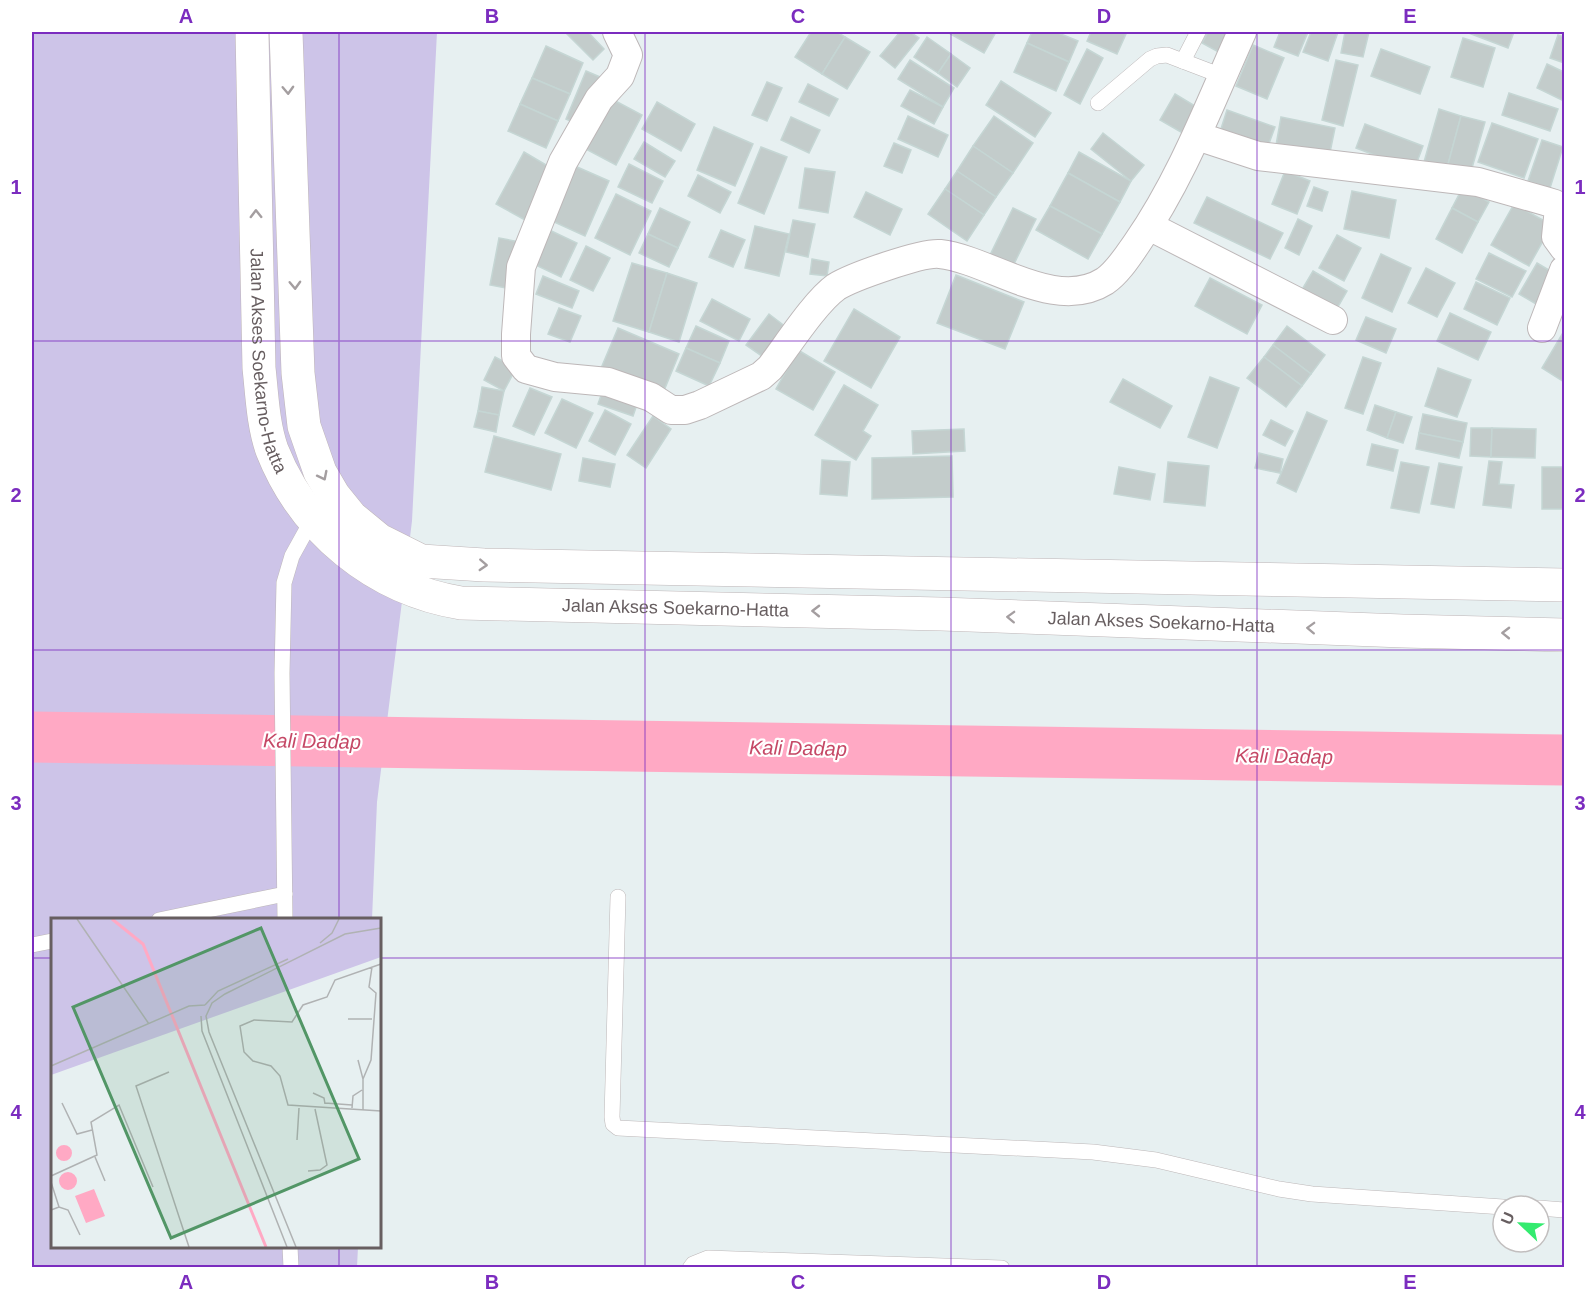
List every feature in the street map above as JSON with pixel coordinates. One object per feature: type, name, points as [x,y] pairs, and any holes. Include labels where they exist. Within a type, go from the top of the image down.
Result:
[{"type":"main road","name":"Jalan Akses Soekarno-Hatta","points":[[252,32],[259,368],[264,412],[272,449],[291,486],[312,518],[353,559],[405,588],[434,598],[461,603],[953,615],[1564,635]]},
{"type":"main road","name":"Jalan Akses Soekarno-Hatta","points":[[286,32],[298,374],[304,426],[320,472],[334,496],[351,517],[379,540],[420,561],[484,565],[1564,585]]},
{"type":"street","points":[[618,32],[628,55],[620,76],[599,99],[562,162],[521,267],[516,356],[526,369],[555,377],[608,382],[651,397],[671,410],[685,410],[761,376],[770,368],[821,301],[835,288],[847,281],[920,256],[938,254],[963,259],[1047,289],[1066,292],[1087,289],[1106,280],[1126,260],[1149,226],[1197,136],[1242,32]]},
{"type":"street","points":[[1197,136],[1258,156],[1468,181],[1555,204],[1559,208],[1556,237],[1564,248]]},
{"type":"street","points":[[1149,226],[1333,320]]},
{"type":"street","points":[[1542,328],[1564,270]]},
{"type":"lane","points":[[1183,61],[1198,32]]},
{"type":"lane","points":[[1098,103],[1150,59],[1157,56],[1167,55],[1222,76]]},
{"type":"lane","points":[[285,918],[282,673],[286,575],[292,556],[312,518]]},
{"type":"lane","points":[[169,918],[285,894]]},
{"type":"lane","points":[[618,897],[612,1117],[613,1124],[618,1128],[1093,1152],[1156,1160],[1279,1189],[1312,1194],[1491,1206]]},
{"type":"lane","points":[[32,945],[51,941]]},
{"type":"lane","points":[[290,1248],[291,1268]]},
{"type":"lane","points":[[690,1268],[693,1264],[708,1258],[1002,1268]]},
{"type":"shaded area","points":[[32,32],[437,32],[412,521],[377,802],[372,918],[51,918],[51,1248],[358,1248],[357,1267],[32,1267]]},
{"type":"building","points":[[565,32],[588,32],[604,49],[593,60]]},
{"type":"building","points":[[811,32],[837,32],[845,37],[822,74],[795,57]]},
{"type":"building","points":[[900,32],[910,32],[919,38],[895,68],[880,56]]},
{"type":"building","points":[[947,32],[996,32],[984,53]]},
{"type":"building","points":[[1032,32],[1056,32],[1078,41],[1069,62],[1027,43]]},
{"type":"building","points":[[1091,32],[1126,34],[1117,54],[1087,41]]},
{"type":"building","points":[[1208,32],[1236,32],[1224,55],[1202,43]]},
{"type":"building","points":[[1280,32],[1308,32],[1298,56],[1274,47]]},
{"type":"building","points":[[1311,32],[1338,32],[1328,61],[1303,52]]},
{"type":"building","points":[[1345,32],[1369,32],[1363,57],[1341,53]]},
{"type":"building","points":[[1466,32],[1514,32],[1508,48]]},
{"type":"building","points":[[1558,35],[1564,37],[1564,63],[1550,58]]},
{"type":"building","points":[[845,37],[870,52],[847,89],[822,74]]},
{"type":"building","points":[[927,37],[951,54],[938,73],[914,57]]},
{"type":"building","points":[[1463,38],[1495,48],[1483,87],[1451,77]]},
{"type":"building","points":[[1027,43],[1069,62],[1056,91],[1014,72]]},
{"type":"building","points":[[1253,45],[1284,58],[1267,99],[1236,86]]},
{"type":"building","points":[[546,46],[583,63],[570,94],[532,78]]},
{"type":"building","points":[[1087,49],[1103,58],[1080,104],[1064,95]]},
{"type":"building","points":[[1381,49],[1430,67],[1420,94],[1371,76]]},
{"type":"building","points":[[951,54],[970,68],[957,87],[938,73]]},
{"type":"building","points":[[910,60],[954,88],[943,107],[898,79]]},
{"type":"building","points":[[1336,60],[1358,65],[1343,126],[1322,120]]},
{"type":"building","points":[[1547,64],[1564,72],[1564,101],[1537,88]]},
{"type":"building","points":[[586,71],[600,77],[580,125],[566,119]]},
{"type":"building","points":[[532,78],[570,94],[558,121],[520,104]]},
{"type":"building","points":[[1001,81],[1051,113],[1035,137],[986,105]]},
{"type":"building","points":[[767,82],[782,88],[767,121],[752,115]]},
{"type":"building","points":[[808,84],[838,99],[829,116],[799,102]]},
{"type":"building","points":[[910,90],[943,107],[934,124],[901,106]]},
{"type":"building","points":[[1509,93],[1558,109],[1550,131],[1502,115]]},
{"type":"building","points":[[1175,94],[1200,109],[1186,135],[1160,120]]},
{"type":"building","points":[[606,96],[642,115],[616,165],[580,146]]},
{"type":"building","points":[[657,102],[695,124],[681,151],[642,129]]},
{"type":"building","points":[[520,104],[558,121],[546,148],[508,131]]},
{"type":"building","points":[[1439,109],[1461,116],[1447,168],[1424,162]]},
{"type":"building","points":[[1227,110],[1275,127],[1266,152],[1219,135]]},
{"type":"building","points":[[908,116],[948,135],[938,157],[898,139]]},
{"type":"building","points":[[994,116],[1033,143],[1013,173],[973,146]]},
{"type":"building","points":[[1461,116],[1485,122],[1470,175],[1447,168]]},
{"type":"building","points":[[791,117],[820,130],[809,153],[781,140]]},
{"type":"building","points":[[1281,117],[1335,128],[1328,162],[1275,151]]},
{"type":"building","points":[[1492,123],[1538,139],[1524,178],[1478,162]]},
{"type":"building","points":[[1365,124],[1423,146],[1414,170],[1356,148]]},
{"type":"building","points":[[714,127],[753,144],[735,186],[697,170]]},
{"type":"building","points":[[1103,133],[1144,165],[1131,181],[1091,149]]},
{"type":"building","points":[[1542,140],[1563,147],[1550,188],[1528,181]]},
{"type":"building","points":[[644,142],[675,161],[665,177],[634,159]]},
{"type":"building","points":[[894,143],[911,150],[902,173],[884,166]]},
{"type":"building","points":[[973,146],[1013,173],[996,197],[957,171]]},
{"type":"building","points":[[761,147],[787,157],[764,214],[738,203]]},
{"type":"building","points":[[524,152],[553,169],[525,220],[496,204]]},
{"type":"building","points":[[1079,152],[1131,181],[1120,202],[1068,173]]},
{"type":"building","points":[[568,163],[609,181],[585,236],[543,217]]},
{"type":"building","points":[[629,164],[663,181],[652,203],[618,187]]},
{"type":"building","points":[[805,168],[835,172],[828,213],[799,208]]},
{"type":"building","points":[[957,171],[996,197],[984,215],[945,189]]},
{"type":"building","points":[[1285,171],[1310,181],[1297,214],[1272,204]]},
{"type":"building","points":[[1068,173],[1120,202],[1102,234],[1050,206]]},
{"type":"building","points":[[698,175],[731,192],[720,213],[688,196]]},
{"type":"building","points":[[1314,187],[1328,192],[1322,211],[1307,206]]},
{"type":"building","points":[[1463,187],[1489,202],[1478,222],[1452,208]]},
{"type":"building","points":[[945,189],[984,215],[967,241],[928,214]]},
{"type":"building","points":[[1352,191],[1396,200],[1389,238],[1344,229]]},
{"type":"building","points":[[866,192],[902,209],[890,235],[854,217]]},
{"type":"building","points":[[616,194],[651,211],[630,255],[595,238]]},
{"type":"building","points":[[1207,197],[1283,233],[1270,259],[1194,223]]},
{"type":"building","points":[[1514,204],[1552,225],[1529,266],[1491,245]]},
{"type":"building","points":[[1050,206],[1102,234],[1088,259],[1036,230]]},
{"type":"building","points":[[660,208],[690,222],[678,248],[648,234]]},
{"type":"building","points":[[1013,208],[1036,219],[1012,268],[989,257]]},
{"type":"building","points":[[1452,208],[1478,222],[1462,253],[1436,239]]},
{"type":"building","points":[[1298,219],[1312,226],[1299,255],[1285,248]]},
{"type":"building","points":[[793,220],[815,224],[808,257],[786,252]]},
{"type":"building","points":[[755,226],[789,234],[779,276],[745,268]]},
{"type":"building","points":[[543,227],[577,243],[561,277],[527,261]]},
{"type":"building","points":[[721,230],[745,240],[733,267],[709,257]]},
{"type":"building","points":[[648,234],[678,248],[669,267],[639,253]]},
{"type":"building","points":[[1337,235],[1361,248],[1344,281],[1319,268]]},
{"type":"building","points":[[499,238],[520,242],[511,289],[490,285]]},
{"type":"building","points":[[586,246],[610,258],[593,291],[570,280]]},
{"type":"building","points":[[1489,253],[1526,271],[1512,297],[1476,279]]},
{"type":"building","points":[[1381,254],[1411,268],[1392,312],[1362,298]]},
{"type":"building","points":[[812,259],[829,262],[827,276],[810,274]]},
{"type":"building","points":[[632,263],[667,273],[649,332],[613,321]]},
{"type":"building","points":[[1537,263],[1554,273],[1536,304],[1519,294]]},
{"type":"building","points":[[1426,268],[1455,283],[1437,317],[1408,303]]},
{"type":"building","points":[[1313,271],[1347,291],[1335,312],[1300,293]]},
{"type":"building","points":[[667,273],[697,283],[679,342],[649,332]]},
{"type":"building","points":[[956,275],[1024,302],[1005,349],[937,323]]},
{"type":"building","points":[[543,276],[579,291],[572,308],[536,294]]},
{"type":"building","points":[[1210,278],[1262,305],[1247,334],[1195,306]]},
{"type":"building","points":[[1476,282],[1510,298],[1497,325],[1464,309]]},
{"type":"building","points":[[712,299],[750,319],[739,341],[700,321]]},
{"type":"building","points":[[559,308],[581,316],[570,342],[548,334]]},
{"type":"building","points":[[854,309],[900,337],[871,388],[824,361]]},
{"type":"building","points":[[1450,313],[1491,332],[1478,360],[1437,341]]},
{"type":"building","points":[[769,314],[791,331],[769,361],[746,345]]},
{"type":"building","points":[[1366,317],[1396,329],[1386,353],[1356,340]]},
{"type":"building","points":[[696,326],[729,341],[720,363],[686,348]]},
{"type":"building","points":[[1287,326],[1325,355],[1311,374],[1273,345]]},
{"type":"building","points":[[618,328],[679,354],[661,398],[599,373]]},
{"type":"building","points":[[1564,331],[1564,382],[1542,368]]},
{"type":"building","points":[[1273,345],[1311,374],[1302,386],[1264,357]]},
{"type":"building","points":[[686,348],[720,363],[709,386],[676,371]]},
{"type":"building","points":[[798,350],[835,372],[813,410],[776,389]]},
{"type":"building","points":[[495,357],[516,368],[504,391],[484,380]]},
{"type":"building","points":[[1264,357],[1302,386],[1286,407],[1247,378]]},
{"type":"building","points":[[1363,357],[1381,363],[1363,414],[1345,408]]},
{"type":"building","points":[[1438,368],[1471,380],[1457,417],[1425,406]]},
{"type":"building","points":[[1210,377],[1239,388],[1217,448],[1188,437]]},
{"type":"building","points":[[1123,379],[1172,406],[1160,428],[1110,402]]},
{"type":"building","points":[[605,384],[640,396],[633,416],[598,404]]},
{"type":"building","points":[[844,385],[878,405],[863,431],[871,436],[856,460],[815,435]]},
{"type":"building","points":[[482,387],[504,391],[499,415],[478,411]]},
{"type":"building","points":[[530,388],[552,397],[534,435],[513,426]]},
{"type":"building","points":[[562,399],[593,413],[576,448],[545,433]]},
{"type":"building","points":[[1375,405],[1396,412],[1387,438],[1367,430]]},
{"type":"building","points":[[605,410],[631,424],[615,455],[589,441]]},
{"type":"building","points":[[478,411],[499,415],[496,432],[474,427]]},
{"type":"building","points":[[1307,412],[1327,421],[1296,492],[1277,483]]},
{"type":"building","points":[[1396,412],[1412,417],[1403,443],[1387,438]]},
{"type":"building","points":[[1423,414],[1467,423],[1463,442],[1419,433]]},
{"type":"building","points":[[653,416],[671,429],[646,468],[627,455]]},
{"type":"building","points":[[1271,420],[1293,431],[1285,446],[1263,435]]},
{"type":"building","points":[[1471,428],[1492,428],[1491,457],[1470,456]]},
{"type":"building","points":[[1492,428],[1536,429],[1535,458],[1491,457]]},
{"type":"building","points":[[964,429],[965,451],[913,454],[912,431]]},
{"type":"building","points":[[1419,433],[1463,442],[1459,458],[1416,449]]},
{"type":"building","points":[[494,436],[561,454],[551,490],[485,472]]},
{"type":"building","points":[[1372,444],[1398,450],[1393,471],[1367,465]]},
{"type":"building","points":[[1259,453],[1283,459],[1280,473],[1255,468]]},
{"type":"building","points":[[952,456],[953,497],[872,499],[872,458]]},
{"type":"building","points":[[583,458],[615,464],[610,487],[579,481]]},
{"type":"building","points":[[822,460],[850,462],[847,496],[820,494]]},
{"type":"building","points":[[1489,461],[1502,462],[1499,484],[1514,485],[1511,508],[1483,505]]},
{"type":"building","points":[[1168,462],[1209,466],[1205,506],[1164,502]]},
{"type":"building","points":[[1401,462],[1429,467],[1419,513],[1391,508]]},
{"type":"building","points":[[1439,463],[1462,467],[1454,508],[1431,504]]},
{"type":"building","points":[[1119,467],[1155,474],[1150,500],[1114,494]]},
{"type":"building","points":[[1542,467],[1564,467],[1564,509],[1542,509]]},
{"type":"waterway","name":"Kali Dadap","points":[[32,737],[1564,760]]}]
